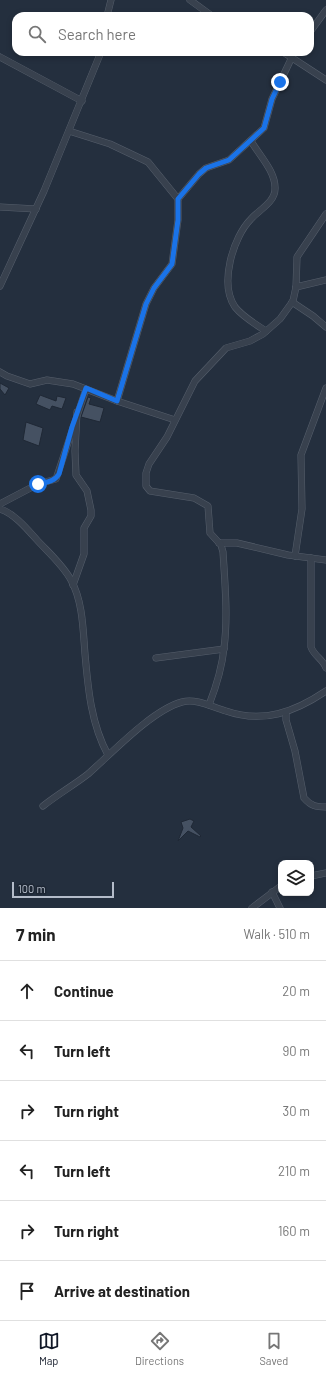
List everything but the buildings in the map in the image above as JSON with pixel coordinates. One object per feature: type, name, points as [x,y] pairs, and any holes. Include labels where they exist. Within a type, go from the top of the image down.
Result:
[{"type":"street","points":[[108,12],[111,0]]},
{"type":"street","points":[[190,0],[206,12]]},
{"type":"street","points":[[314,26],[326,10]]},
{"type":"street","points":[[0,285],[36,209],[99,56]]},
{"type":"street","points":[[178,199],[206,168],[229,160],[264,128],[272,99],[288,56]]},
{"type":"street","points":[[292,56],[326,80]]},
{"type":"street","points":[[0,57],[82,101]]},
{"type":"street","points":[[69,131],[110,144],[148,162],[178,199],[178,220],[172,264],[154,288],[146,304],[117,401]]},
{"type":"street","points":[[251,141],[272,176],[276,191],[273,198],[250,220],[237,238],[230,258],[228,274],[230,295],[234,306],[246,318],[266,331]]},
{"type":"street","points":[[0,207],[36,209]]},
{"type":"street","points":[[210,706],[218,679],[224,649],[226,622],[224,552],[219,543],[210,533],[208,506],[194,498],[150,492],[146,486],[146,473],[149,464],[167,437],[195,381],[226,348],[250,340],[266,331],[280,319],[292,302],[296,287],[297,256],[326,214]]},
{"type":"street","points":[[296,287],[326,280]]},
{"type":"street","points":[[292,302],[326,327]]},
{"type":"street","points":[[0,372],[30,384],[53,380],[73,384],[117,401],[175,420]]},
{"type":"street","points":[[0,504],[28,488],[56,479],[59,474],[77,412],[86,388]]},
{"type":"street","points":[[295,556],[302,509],[301,455],[326,388]]},
{"type":"street","points":[[73,585],[84,554],[84,528],[90,516],[91,510],[87,491],[76,475],[75,451],[77,412]]},
{"type":"street","points":[[0,509],[8,513],[33,536],[70,579],[73,585],[80,607],[84,633],[90,699],[100,741],[108,755]]},
{"type":"street","points":[[219,543],[237,543],[295,556],[326,560]]},
{"type":"street","points":[[311,558],[311,647],[312,652],[322,660],[326,667]]},
{"type":"street","points":[[156,658],[224,649]]},
{"type":"street","points":[[44,806],[60,792],[87,775],[108,755],[169,707],[183,702],[197,702],[244,715],[259,716],[286,713],[306,704],[326,691]]},
{"type":"street","points":[[286,713],[286,720],[295,751],[304,798],[309,804],[316,807],[326,807]]},
{"type":"street","points":[[314,876],[326,874]]},
{"type":"street","points":[[252,908],[278,888]]},
{"type":"street","points":[[272,892],[280,908]]},
{"type":"route","points":[[38,484],[51,482],[56,479],[59,474],[72,427],[86,388],[117,401],[146,304],[154,288],[172,264],[178,220],[178,199],[206,168],[229,160],[264,128],[272,99],[280,82]]}]
